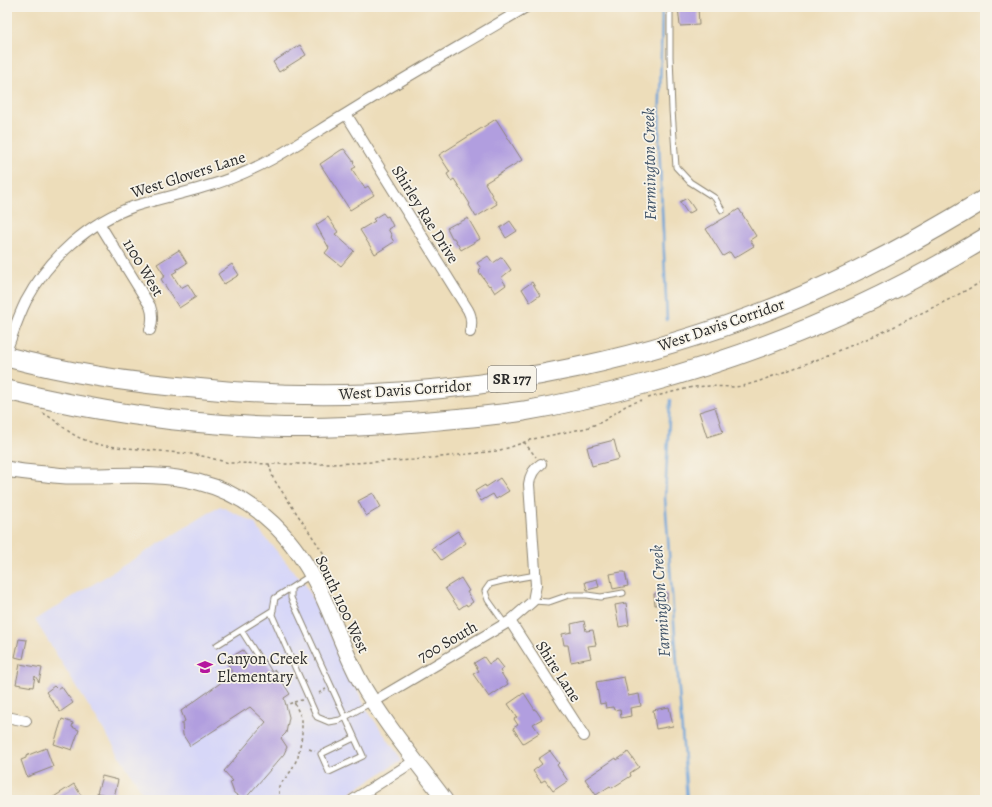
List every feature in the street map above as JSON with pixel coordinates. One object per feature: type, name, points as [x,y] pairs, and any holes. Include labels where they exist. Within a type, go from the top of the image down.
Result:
[{"type":"highway","name":"West Davis Corridor","points":[[7,357],[66,371],[112,378],[181,387],[258,394],[335,395],[397,392],[460,387],[512,379],[623,356],[687,338],[749,317],[811,292],[880,259],[948,222],[985,199]]},
{"type":"highway","name":"West Davis Corridor","points":[[7,390],[126,414],[200,423],[264,427],[310,428],[365,426],[469,418],[525,410],[595,397],[663,379],[762,347],[824,322],[880,296],[985,238]]},
{"type":"street","name":"West Glovers Lane","points":[[7,349],[15,325],[24,306],[49,268],[67,248],[99,223],[136,206],[205,187],[246,172],[273,159],[526,7]]},
{"type":"street","name":"Shirley Rae Drive","points":[[346,114],[468,310],[471,319],[470,332]]},
{"type":"street","name":"1100 West","points":[[99,223],[150,306],[153,315],[150,330]]},
{"type":"street","points":[[533,601],[536,575],[529,484],[533,472],[541,464]]},
{"type":"street","name":"South 1100 West","points":[[7,469],[22,472],[70,476],[141,475],[187,479],[222,490],[256,509],[275,524],[290,541],[310,571],[322,594],[350,662],[373,702],[445,800]]},
{"type":"street","name":"South 1100 West","points":[[7,479],[40,481],[70,476]]},
{"type":"street","name":"700 South","points":[[373,702],[507,623],[533,601]]},
{"type":"street","name":"Shire Lane","points":[[507,623],[584,736]]},
{"type":"street","points":[[7,718],[26,721]]},
{"type":"street","points":[[353,800],[416,760]]},
{"type":"lane","points":[[670,7],[672,110],[676,167],[690,182],[715,198],[722,210]]},
{"type":"lane","points":[[310,571],[291,588],[275,598],[272,615],[318,717],[329,722],[340,720],[373,702]]},
{"type":"lane","points":[[507,623],[488,600],[485,590],[490,584],[536,575]]},
{"type":"lane","points":[[291,588],[292,598],[363,756],[329,772],[321,754],[354,738]]},
{"type":"lane","points":[[533,601],[550,602],[569,595],[601,597],[623,593]]},
{"type":"lane","points":[[217,645],[273,610]]},
{"type":"lane","points":[[241,630],[260,660]]},
{"type":"path","points":[[524,442],[532,450],[541,464]]},
{"type":"path","points":[[269,464],[273,478],[326,557],[310,571]]},
{"type":"path","points":[[279,677],[291,672]]},
{"type":"path","points":[[286,705],[304,700]]},
{"type":"path","points":[[279,800],[279,786],[291,771],[298,757],[302,734],[302,719],[294,702]]},
{"type":"shaded area","name":"Canyon Creek Elementary","points":[[220,506],[255,523],[258,529],[296,574],[303,580],[367,710],[402,760],[339,800],[147,800],[35,620]]},
{"type":"building","points":[[678,7],[698,7],[699,25],[680,26]]},
{"type":"building","points":[[300,45],[306,55],[279,72],[273,62]]},
{"type":"building","points":[[496,119],[522,160],[485,183],[497,204],[476,217],[469,205],[470,204],[454,179],[451,181],[447,174],[450,172],[439,155]]},
{"type":"building","points":[[344,149],[354,162],[353,163],[356,167],[352,169],[361,183],[365,188],[368,186],[374,195],[350,210],[320,164]]},
{"type":"building","points":[[687,198],[695,210],[688,214],[680,202]]},
{"type":"building","points":[[739,209],[756,236],[750,240],[754,246],[734,258],[730,252],[723,256],[706,229]]},
{"type":"building","points":[[383,213],[386,217],[388,216],[393,226],[388,229],[394,242],[375,254],[360,230],[375,221],[373,219]]},
{"type":"building","points":[[328,217],[338,232],[335,234],[354,251],[341,266],[325,253],[329,248],[316,225]]},
{"type":"building","points":[[468,218],[480,239],[461,250],[447,228]]},
{"type":"building","points":[[510,221],[517,231],[506,238],[500,228]]},
{"type":"building","points":[[179,250],[187,263],[172,274],[181,288],[188,284],[196,297],[179,308],[161,279],[165,276],[157,264]]},
{"type":"building","points":[[488,256],[493,263],[502,257],[511,270],[501,278],[506,285],[495,293],[479,272],[481,268],[477,263]]},
{"type":"building","points":[[232,264],[239,275],[224,284],[218,274]]},
{"type":"building","points":[[532,282],[540,295],[530,302],[522,289]]},
{"type":"building","points":[[715,407],[723,432],[707,437],[699,412]]},
{"type":"building","points":[[614,440],[619,459],[592,466],[587,447]]},
{"type":"building","points":[[500,478],[509,491],[496,499],[493,494],[481,501],[475,491],[485,485],[486,487]]},
{"type":"building","points":[[373,493],[381,507],[366,516],[358,501]]},
{"type":"building","points":[[458,531],[466,543],[441,560],[432,548]]},
{"type":"building","points":[[625,572],[628,586],[613,589],[610,574]]},
{"type":"building","points":[[461,578],[469,591],[467,592],[473,602],[467,606],[466,604],[459,609],[445,588]]},
{"type":"building","points":[[597,579],[599,587],[587,590],[585,582]]},
{"type":"building","points":[[667,593],[667,604],[655,605],[654,594]]},
{"type":"building","points":[[626,603],[629,625],[619,627],[615,605]]},
{"type":"building","points":[[584,621],[586,631],[593,630],[596,645],[588,646],[591,658],[571,662],[568,645],[564,645],[562,634],[572,632],[571,624]]},
{"type":"building","points":[[19,639],[27,640],[23,659],[15,657]]},
{"type":"building","name":"Canyon Creek Elementary","points":[[243,650],[254,665],[258,663],[262,664],[264,659],[272,672],[275,670],[290,694],[284,698],[289,717],[286,733],[281,738],[287,747],[284,754],[244,800],[234,793],[230,782],[233,781],[224,771],[266,722],[250,707],[190,746],[183,735],[182,723],[185,721],[181,711],[233,674],[226,660]]},
{"type":"building","points":[[484,657],[489,664],[497,659],[504,668],[500,671],[508,684],[489,697],[473,674],[479,671],[474,663]]},
{"type":"building","points":[[20,664],[42,668],[39,682],[35,676],[33,687],[16,684]]},
{"type":"building","points":[[624,677],[628,696],[639,694],[641,706],[630,708],[631,716],[621,718],[620,709],[614,710],[613,707],[606,708],[605,703],[600,704],[596,682]]},
{"type":"building","points":[[54,686],[57,689],[61,686],[73,703],[60,712],[46,692]]},
{"type":"building","points":[[524,693],[542,719],[533,724],[539,733],[523,743],[513,728],[518,725],[514,719],[517,717],[508,704]]},
{"type":"building","points":[[669,707],[673,726],[656,729],[653,710]]},
{"type":"building","points":[[62,719],[73,723],[72,727],[79,730],[72,750],[54,744]]},
{"type":"building","points":[[46,748],[53,767],[27,777],[21,760],[26,758],[26,756]]},
{"type":"building","points":[[550,751],[559,763],[557,765],[568,781],[553,791],[545,780],[541,782],[533,771],[542,764],[538,759]]},
{"type":"building","points":[[628,752],[639,767],[630,773],[631,776],[612,788],[610,786],[596,795],[585,779],[616,758],[617,760]]},
{"type":"building","points":[[102,776],[118,780],[114,797],[97,793]]},
{"type":"building","points":[[74,784],[82,797],[77,800],[49,800]]},
{"type":"waterway","name":"Farmington Creek","points":[[662,7],[659,142],[667,320]]},
{"type":"waterway","name":"Farmington Creek","points":[[670,400],[665,498],[687,800]]},
{"type":"place","name":"Canyon Creek Elementary","points":[[205,667]]}]
